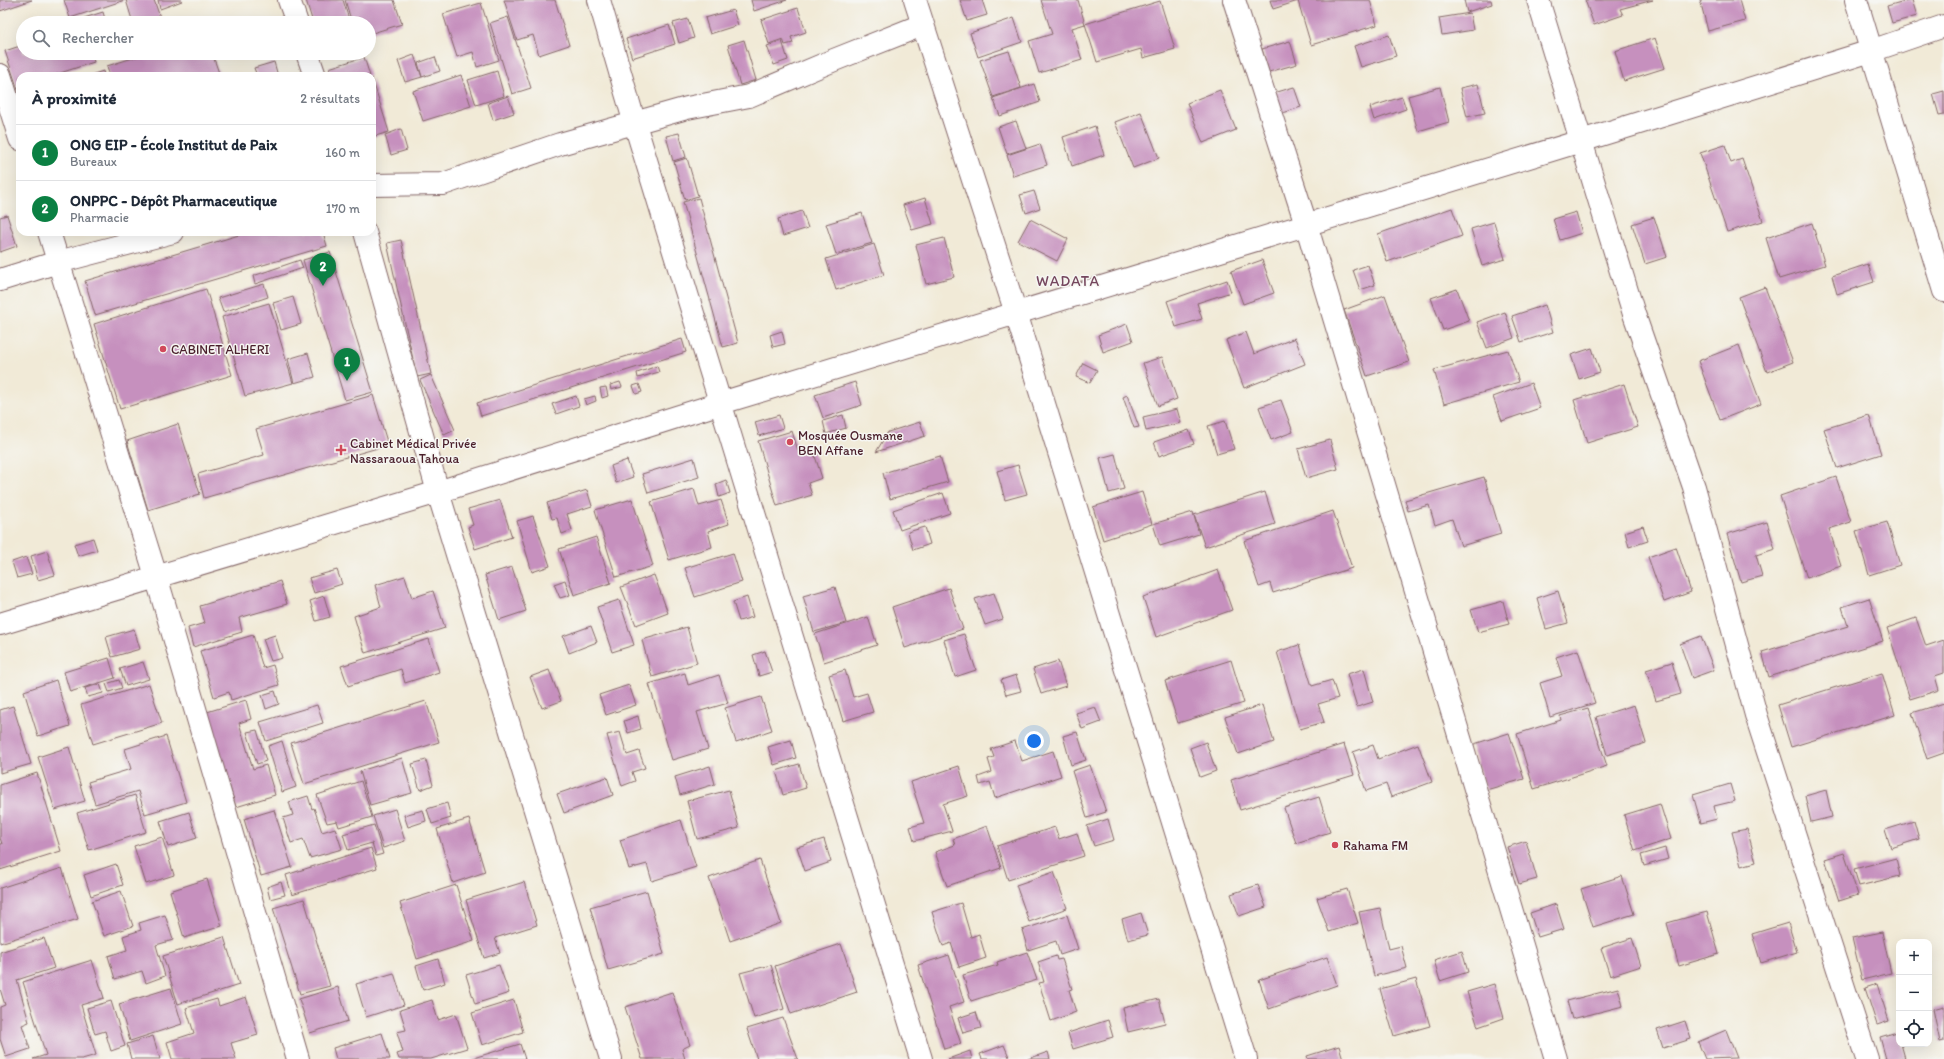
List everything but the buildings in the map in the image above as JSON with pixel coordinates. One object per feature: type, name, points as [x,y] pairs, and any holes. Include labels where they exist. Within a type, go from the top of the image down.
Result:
[{"type":"street","points":[[289,0],[295,16]]},
{"type":"street","points":[[599,0],[635,124],[921,1059]]},
{"type":"street","points":[[914,0],[1016,313],[1246,1059]]},
{"type":"street","points":[[1234,0],[1306,224],[1556,1059]]},
{"type":"street","points":[[1538,0],[1634,314],[1694,487],[1756,715],[1867,1059]]},
{"type":"street","points":[[1856,0],[1944,291]]},
{"type":"street","points":[[376,185],[443,184],[560,144],[635,124],[687,108],[749,96],[922,25]]},
{"type":"street","points":[[0,624],[438,492],[721,403],[1581,141],[1871,51],[1944,26]]},
{"type":"street","points":[[309,60],[314,72]]},
{"type":"street","points":[[0,75],[16,126]]},
{"type":"street","points":[[50,236],[156,576],[298,1059]]},
{"type":"street","points":[[0,280],[58,262],[158,236]]},
{"type":"street","points":[[366,236],[438,492],[611,1059]]},
{"type":"place","name":"ONPPC - Dépôt Pharmaceutique","points":[[323,286]]},
{"type":"place","name":"CABINET ALHERI","points":[[163,349]]},
{"type":"place","name":"ONG EIP - École Institut de Paix","points":[[347,381]]},
{"type":"place","name":"Mosquée Ousmane BEN Affane","points":[[790,442]]},
{"type":"place","name":"Cabinet Médical Privée Nassaraoua Tahoua","points":[[341,450]]},
{"type":"place","name":"Rahama FM","points":[[1335,845]]},
{"type":"district","name":"WADATA","points":[[1068,281]]}]
